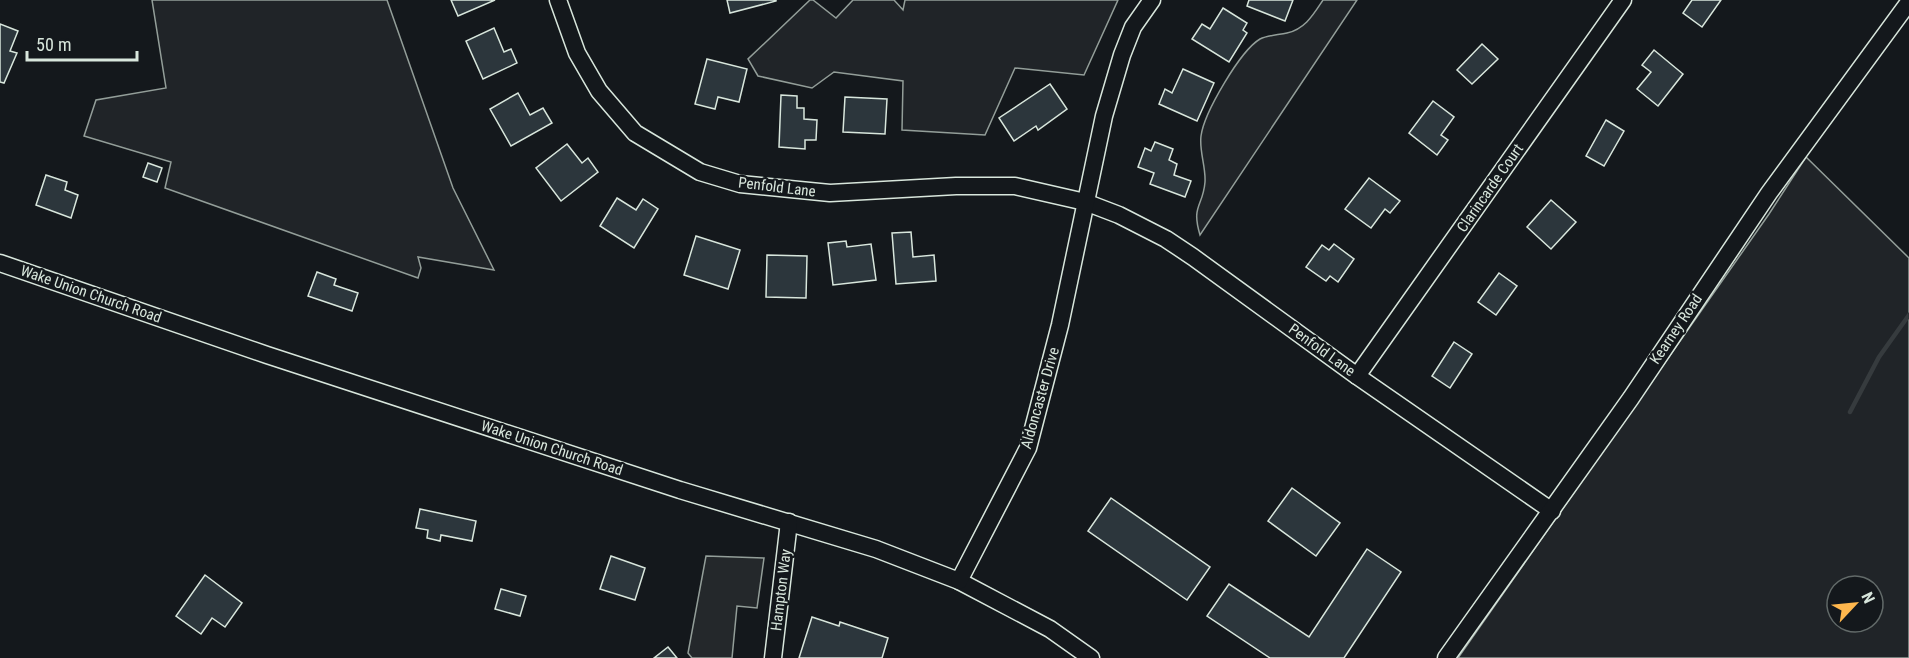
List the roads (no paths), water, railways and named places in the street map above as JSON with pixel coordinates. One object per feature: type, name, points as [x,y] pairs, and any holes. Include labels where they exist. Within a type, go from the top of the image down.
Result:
[{"type":"street","name":"Penfold Lane","points":[[558,0],[577,52],[599,91],[635,133],[700,172],[740,184],[830,193],[956,186],[1015,186],[1085,202],[1119,215],[1166,239],[1357,376],[1552,511]]},
{"type":"street","points":[[1085,202],[1104,116],[1122,55],[1133,27],[1152,0]]},
{"type":"street","name":"Clarincarde Court","points":[[1357,376],[1623,0]]},
{"type":"street","name":"Kearney Road","points":[[1446,658],[1552,511],[1769,193],[1909,2]]},
{"type":"street","name":"Aldoncaster Drive","points":[[959,581],[1028,448],[1060,325],[1085,202]]},
{"type":"street","name":"Wake Union Church Road","points":[[0,263],[267,355],[680,490],[876,549],[959,581],[1050,629],[1091,658]]},
{"type":"street","name":"Hampton Way","points":[[773,658],[789,522]]},
{"type":"waterway","points":[[1850,412],[1879,357],[1909,315]]}]
